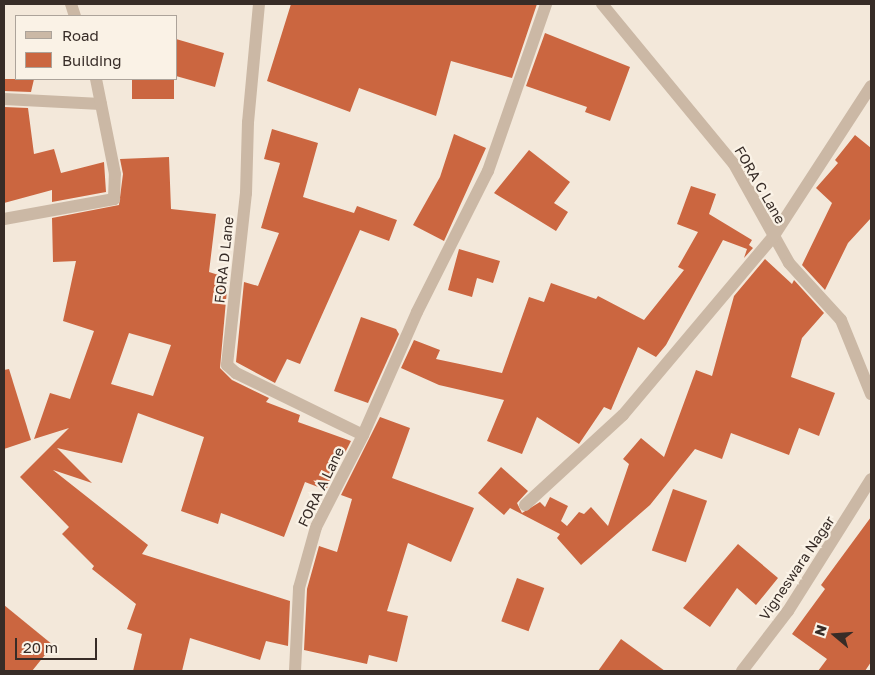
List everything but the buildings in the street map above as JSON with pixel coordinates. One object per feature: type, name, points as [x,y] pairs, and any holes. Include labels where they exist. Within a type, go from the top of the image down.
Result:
[{"type":"street","name":"FORA D Lane","points":[[259,4],[248,122],[246,193],[227,365],[236,373],[363,435]]},
{"type":"street","name":"FORA A Lane","points":[[295,671],[299,588],[316,527],[363,435],[417,312],[488,171],[546,4]]},
{"type":"street","name":"FORA C Lane","points":[[602,4],[734,164],[789,263],[841,320],[871,394]]},
{"type":"street","points":[[4,219],[114,199],[115,174],[96,80]]},
{"type":"street","points":[[525,505],[623,415],[773,237],[871,86]]},
{"type":"street","points":[[4,99],[101,104]]},
{"type":"street","name":"Vigneswara Nagar","points":[[742,671],[793,603],[871,479]]}]
